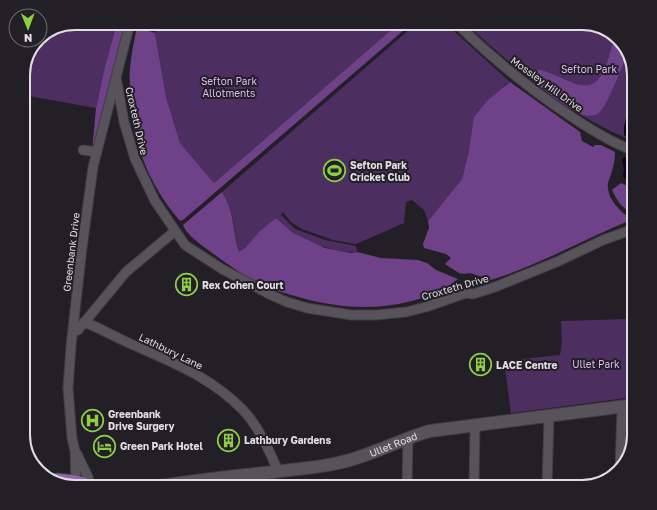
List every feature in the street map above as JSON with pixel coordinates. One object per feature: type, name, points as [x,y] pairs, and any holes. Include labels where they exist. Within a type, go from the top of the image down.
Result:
[{"type":"main road","name":"Ullet Road","points":[[197,480],[338,463],[369,454],[408,438],[430,431],[627,406]]},
{"type":"street","name":"Greenbank Drive","points":[[82,480],[72,438],[68,388],[73,332],[93,167],[128,30]]},
{"type":"street","name":"Mossley Hill Drive","points":[[463,30],[516,78],[594,131],[627,148]]},
{"type":"street","name":"Croxteth Drive","points":[[116,77],[124,122],[135,159],[155,201],[185,245],[222,269],[286,302],[307,308],[351,315],[376,315],[406,312],[426,307],[466,293],[473,294],[495,287],[627,232]]},
{"type":"street","points":[[83,150],[97,152]]},
{"type":"street","points":[[73,332],[78,330],[126,272],[175,231]]},
{"type":"street","name":"Lathbury Lane","points":[[84,322],[191,370],[222,391],[244,411],[255,426],[266,443],[278,471]]},
{"type":"street","points":[[620,458],[622,407]]},
{"type":"street","points":[[547,480],[549,416]]},
{"type":"street","points":[[474,480],[475,425]]},
{"type":"street","points":[[407,480],[408,438]]},
{"type":"street","points":[[76,451],[88,477],[86,480]]},
{"type":"green space","points":[[75,30],[115,30],[105,66],[96,108],[30,96],[30,72],[33,58],[39,48],[48,48],[48,39],[58,33]]},
{"type":"green space","name":"Sefton Park Allotments","points":[[156,30],[391,30],[214,183],[180,143],[166,97],[155,33]]},
{"type":"green space","points":[[409,30],[453,30],[510,82],[505,85],[469,150],[462,179],[428,221],[424,210],[412,200],[406,202],[404,223],[356,244],[333,240],[302,229],[291,222],[283,212],[281,215],[295,229],[325,240],[356,246],[357,252],[332,249],[305,240],[276,218],[239,252],[231,213],[222,192]]},
{"type":"green space","name":"Sefton Park","points":[[473,30],[588,30],[596,32],[609,39],[616,45],[622,55],[627,69],[627,138],[610,131],[565,105],[504,57]]},
{"type":"green space","name":"Ullet Park","points":[[627,319],[627,398],[511,413],[504,361],[560,355],[562,341],[561,321]]},
{"type":"shaded area","points":[[115,30],[131,30],[97,152],[92,151],[96,108],[105,66]]},
{"type":"shaded area","points":[[136,30],[146,30],[155,33],[166,97],[180,143],[214,183],[391,30],[404,30],[180,221],[159,192],[150,176],[143,160],[134,126],[131,108],[130,74]]},
{"type":"shaded area","points":[[613,43],[624,61],[611,93],[602,109],[599,113],[593,116],[581,114],[560,102],[525,75],[531,70],[539,70],[548,72],[577,84],[586,85],[594,83],[602,74]]},
{"type":"shaded area","points":[[510,82],[580,132],[582,141],[593,147],[595,145],[601,145],[615,152],[615,159],[608,183],[608,189],[611,199],[627,216],[627,222],[522,269],[484,282],[481,279],[482,277],[470,273],[459,273],[445,264],[451,258],[446,254],[424,248],[423,244],[429,228],[428,221],[462,179],[469,150],[474,117],[487,101]]},
{"type":"shaded area","points":[[627,113],[627,137],[624,135]]},
{"type":"shaded area","points":[[624,157],[627,158],[627,180],[623,176],[624,168],[622,160]]},
{"type":"shaded area","points":[[621,183],[627,186],[627,210],[616,198],[612,190]]},
{"type":"shaded area","points":[[222,192],[231,213],[239,252],[246,247],[260,231],[276,218],[293,233],[325,248],[351,253],[357,252],[381,258],[418,260],[427,263],[436,270],[458,279],[445,289],[432,295],[396,304],[365,307],[334,305],[270,289],[239,272],[204,247],[185,230],[183,225]]},
{"type":"place","name":"Sefton Park Cricket Club","points":[[335,171]]},
{"type":"place","name":"Rex Cohen Court","points":[[187,285]]},
{"type":"place","name":"LACE Centre","points":[[481,365]]},
{"type":"place","name":"Greenbank Drive Surgery","points":[[92,420]]},
{"type":"place","name":"Lathbury Gardens","points":[[228,440]]},
{"type":"place","name":"Green Park Hotel","points":[[105,446]]}]
